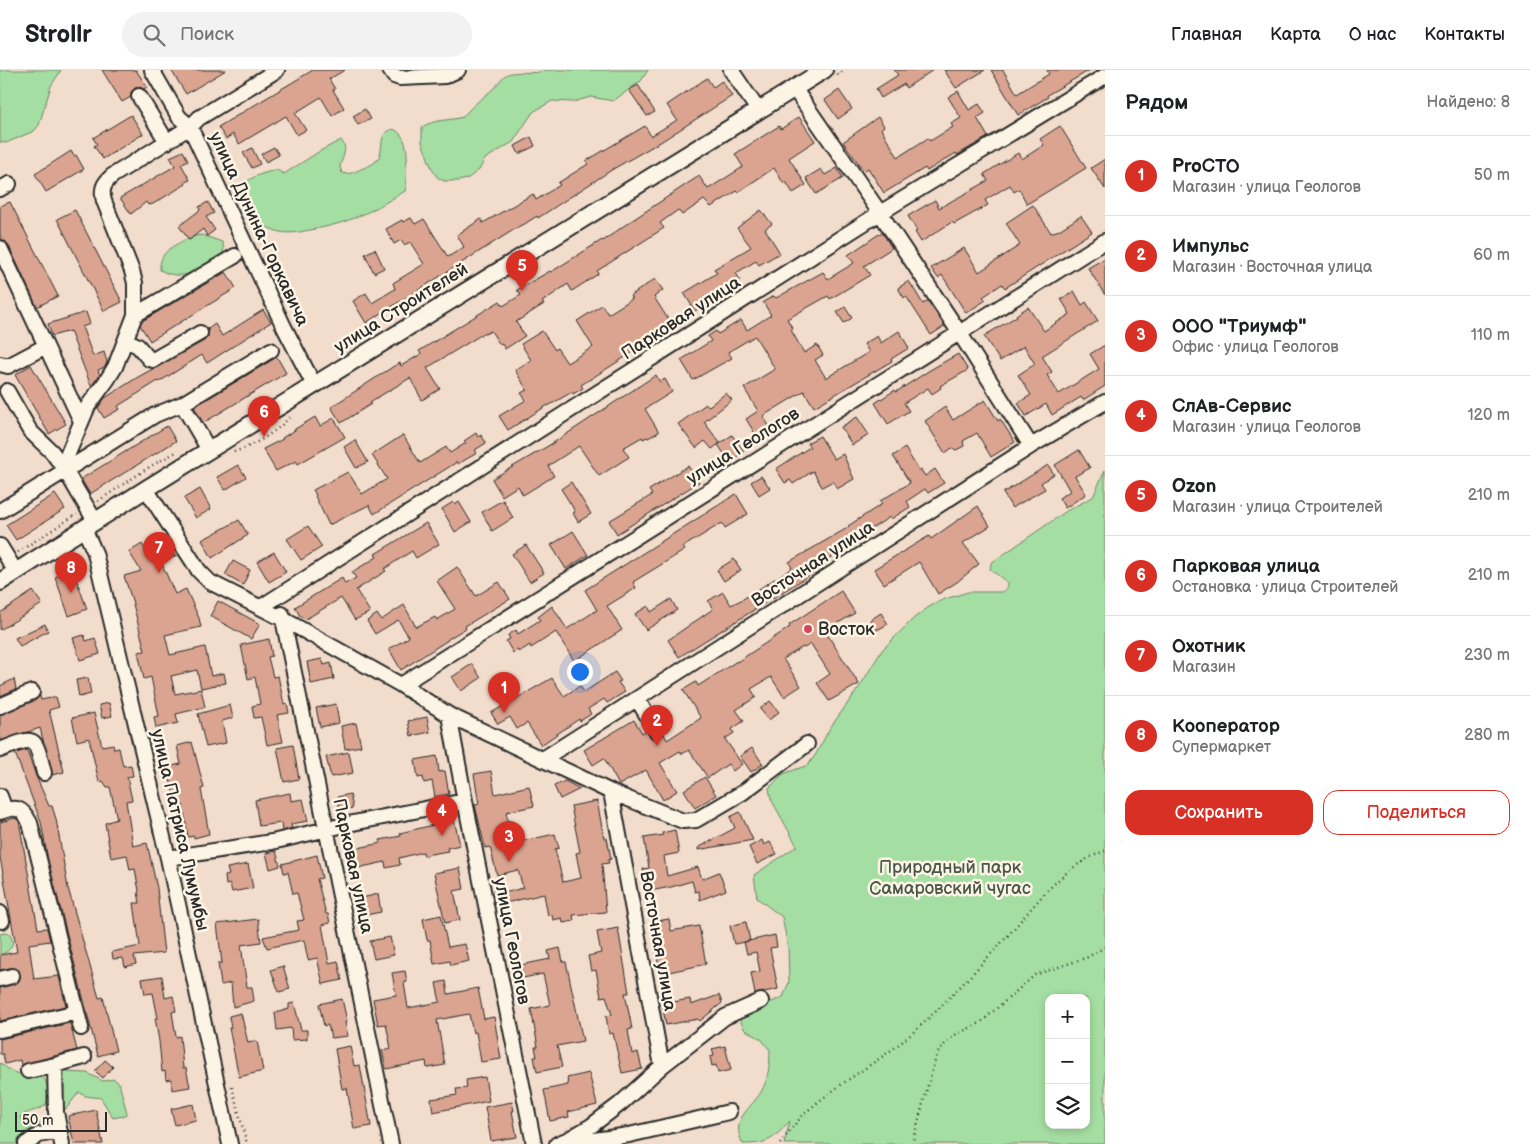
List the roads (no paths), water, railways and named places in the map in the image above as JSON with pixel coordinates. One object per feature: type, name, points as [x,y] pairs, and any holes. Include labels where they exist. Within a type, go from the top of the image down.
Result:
[{"type":"main road","name":"улица Строителей","points":[[0,582],[12,565],[89,519],[146,489],[824,70]]},
{"type":"street","points":[[65,470],[67,456],[81,421],[88,406],[108,380],[115,367],[135,315],[135,283],[104,201],[102,194],[103,186],[112,176],[190,128],[179,116],[152,70]]},
{"type":"street","name":"улица Дунина-Горкавича","points":[[277,70],[199,118],[190,128],[314,386]]},
{"type":"street","points":[[390,70],[394,76],[400,78],[445,76],[458,70]]},
{"type":"street","points":[[731,70],[758,110]]},
{"type":"street","name":"Парковая улица","points":[[261,607],[880,213],[1105,76]]},
{"type":"street","points":[[794,88],[959,332],[1031,446]]},
{"type":"street","points":[[139,96],[166,142]]},
{"type":"street","name":"улица Геологов","points":[[401,685],[1105,241]]},
{"type":"street","points":[[0,248],[81,421]]},
{"type":"street","points":[[135,315],[235,256]]},
{"type":"street","points":[[126,340],[138,346],[149,359],[153,360],[200,333]]},
{"type":"street","points":[[0,364],[8,366],[46,346]]},
{"type":"street","points":[[0,511],[155,415],[182,404],[271,350]]},
{"type":"street","name":"улица Патриса Лумумбы","points":[[7,392],[30,431],[52,452],[65,470],[89,519],[95,553],[168,858],[230,1144]]},
{"type":"street","name":"Восточная улица","points":[[544,759],[1031,446],[1105,402]]},
{"type":"street","points":[[182,404],[209,450]]},
{"type":"street","points":[[146,489],[203,577],[210,582],[283,619],[401,685],[449,715],[611,792],[677,819],[696,820],[742,793],[808,744]]},
{"type":"street","points":[[0,546],[12,565]]},
{"type":"street","name":"Парковая улица","points":[[280,596],[283,619],[391,1144]]},
{"type":"street","points":[[0,706],[32,692]]},
{"type":"street","points":[[637,699],[656,730]]},
{"type":"street","name":"улица Геологов","points":[[449,715],[534,1144]]},
{"type":"street","points":[[0,750],[28,740],[34,741],[44,773]]},
{"type":"street","name":"Восточная улица","points":[[611,792],[662,1066]]},
{"type":"street","points":[[0,796],[2,811],[10,808],[20,809],[26,814],[30,823],[81,1028]]},
{"type":"street","points":[[168,858],[272,842],[465,801]]},
{"type":"street","points":[[557,1144],[591,1126],[620,1104],[662,1066],[725,1017],[761,1001]]},
{"type":"street","points":[[0,1030],[77,1012]]},
{"type":"street","points":[[28,1071],[84,1058]]},
{"type":"street","points":[[26,1144],[39,1135],[61,1138],[56,1112],[55,1065]]},
{"type":"street","points":[[567,1144],[629,1135],[729,1112]]},
{"type":"place","name":"Ozon","points":[[522,291]]},
{"type":"place","name":"Парковая улица","points":[[264,437]]},
{"type":"place","name":"Охотник","points":[[159,573]]},
{"type":"place","name":"Кооператор","points":[[71,593]]},
{"type":"place","name":"Восток","points":[[808,629]]},
{"type":"place","name":"ProСТО","points":[[504,713]]},
{"type":"place","name":"Импульс","points":[[657,746]]},
{"type":"place","name":"СлАв-Сервис","points":[[442,836]]},
{"type":"place","name":"ООО \"Триумф\"","points":[[509,862]]},
{"type":"park label","name":"Природный парк Самаровский чугас","points":[[950,878]]}]
